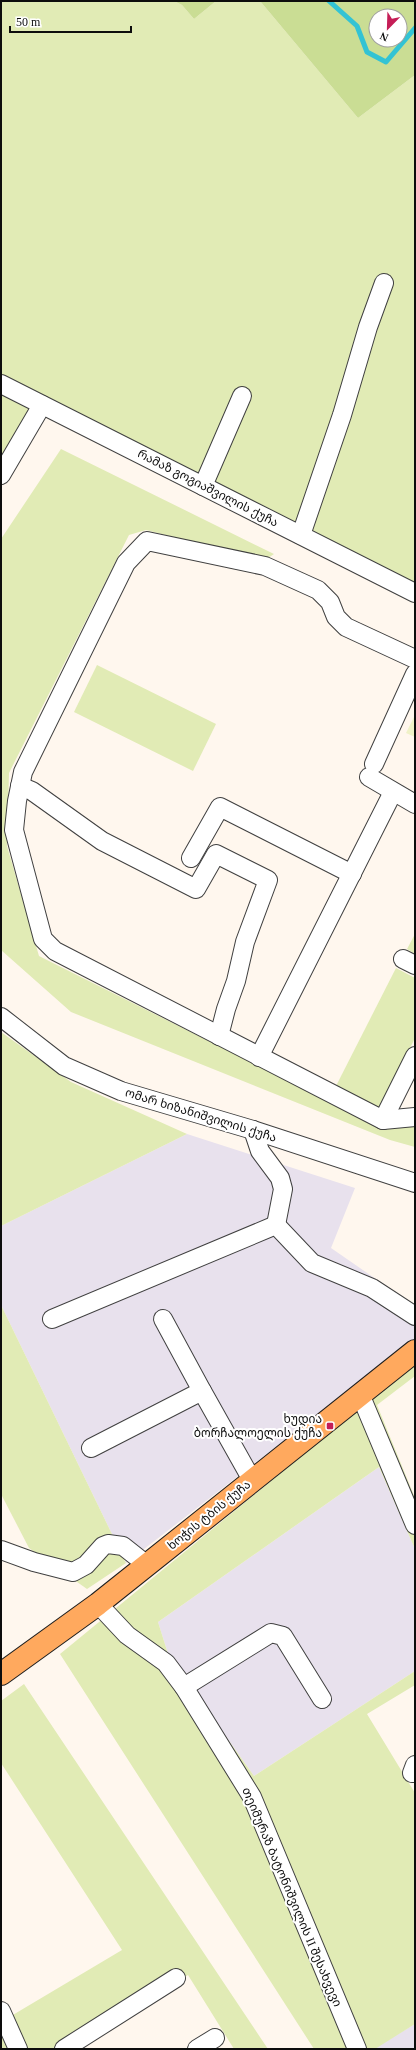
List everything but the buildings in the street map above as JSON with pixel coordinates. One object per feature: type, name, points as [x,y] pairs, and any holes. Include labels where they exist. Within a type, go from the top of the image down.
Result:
[{"type":"main road","name":"ხოჭის ტბის ქუჩა","points":[[1,1674],[98,1604],[360,1394],[415,1352]]},
{"type":"street","points":[[301,535],[342,415],[368,327],[384,283]]},
{"type":"street","name":"რამაზ გოგიაშვილის ქუჩა","points":[[1,384],[415,593]]},
{"type":"street","points":[[203,486],[242,396]]},
{"type":"street","points":[[1,475],[42,405]]},
{"type":"street","points":[[415,659],[346,627],[336,617],[330,602],[318,590],[272,569],[147,540],[126,563],[23,772],[14,830],[43,939],[55,951],[383,1120],[415,1116]]},
{"type":"street","points":[[415,674],[372,771],[394,792],[415,804]]},
{"type":"street","points":[[20,786],[32,791],[102,841],[196,889],[216,854],[268,880],[244,942],[236,981],[226,1008],[219,1036]]},
{"type":"street","points":[[260,1057],[394,792]]},
{"type":"street","points":[[191,858],[220,807],[352,874]]},
{"type":"street","name":"ომარ ხიზანიშვილის ქუჩა","points":[[1,1017],[64,1066],[121,1091],[253,1130],[415,1183]]},
{"type":"street","points":[[383,1120],[415,1056]]},
{"type":"street","points":[[253,1130],[260,1151],[280,1178],[283,1189],[276,1225]]},
{"type":"street","points":[[276,1225],[312,1263],[372,1288],[415,1316]]},
{"type":"street","points":[[52,1319],[276,1225]]},
{"type":"street","points":[[163,1320],[252,1480]]},
{"type":"street","points":[[91,1448],[202,1391]]},
{"type":"street","points":[[360,1394],[415,1525]]},
{"type":"street","points":[[1,1550],[34,1562],[73,1572],[86,1565],[103,1546],[108,1544],[123,1546],[147,1565]]},
{"type":"street","name":"თეიმურაზ ბატონიშვილის II შესახვევი","points":[[98,1604],[127,1635],[166,1663],[184,1687],[252,1797],[358,2049]]},
{"type":"street","points":[[184,1687],[271,1633],[283,1636],[322,1699]]},
{"type":"street","points":[[64,2049],[176,1978]]},
{"type":"street","points":[[3,2022],[18,2049]]},
{"type":"street","points":[[197,2049],[215,2038]]},
{"type":"shaded area","points":[[187,1134],[355,1188],[331,1248],[415,1306],[415,1339],[126,1563],[1,1305],[1,1226]]},
{"type":"shaded area","points":[[379,1467],[415,1549],[415,1671],[254,1776],[169,1657],[158,1622]]},
{"type":"shaded area","points":[[415,2024],[415,2049],[375,2049],[375,2048]]},
{"type":"green space","points":[[1,1],[174,1],[182,5],[194,19],[216,1],[260,1],[358,118],[415,75],[415,584],[270,509],[52,403],[1,484]]},
{"type":"green space","points":[[174,1],[216,1],[194,19],[182,5]]},
{"type":"green space","points":[[260,1],[415,1],[415,75],[358,118]]},
{"type":"green space","points":[[61,449],[274,554],[265,560],[146,530],[129,535],[9,773],[7,846],[39,956],[384,1129],[415,1126],[415,1147],[390,1140],[71,1012],[1,950],[1,539]]},
{"type":"green space","points":[[97,665],[216,724],[193,771],[74,712]]},
{"type":"green space","points":[[415,715],[415,737],[406,733]]},
{"type":"green space","points":[[415,934],[415,954],[407,949]]},
{"type":"green space","points":[[396,968],[415,978],[415,1038],[380,1108],[336,1086]]},
{"type":"green space","points":[[1,1032],[71,1082],[187,1134],[1,1226]]},
{"type":"green space","points":[[1,1305],[126,1563],[87,1589],[29,1548],[1,1494]]},
{"type":"green space","points":[[415,1363],[415,1376],[377,1405],[415,1498],[415,1549],[379,1467],[158,1622],[169,1657],[254,1776],[415,1671],[415,1685],[367,1714],[415,1793],[415,2024],[375,2049],[314,2049],[60,1654]]},
{"type":"green space","points":[[24,1684],[268,2049],[234,2049],[188,1975],[71,2049],[1,2049],[1,2022],[122,1950],[1,1763],[1,1701]]},
{"type":"waterway","points":[[329,1],[357,26],[367,52],[386,62],[415,28]]},
{"type":"place","name":"ხუდია ბორჩალოელის ქუჩა","points":[[330,1426]]}]
